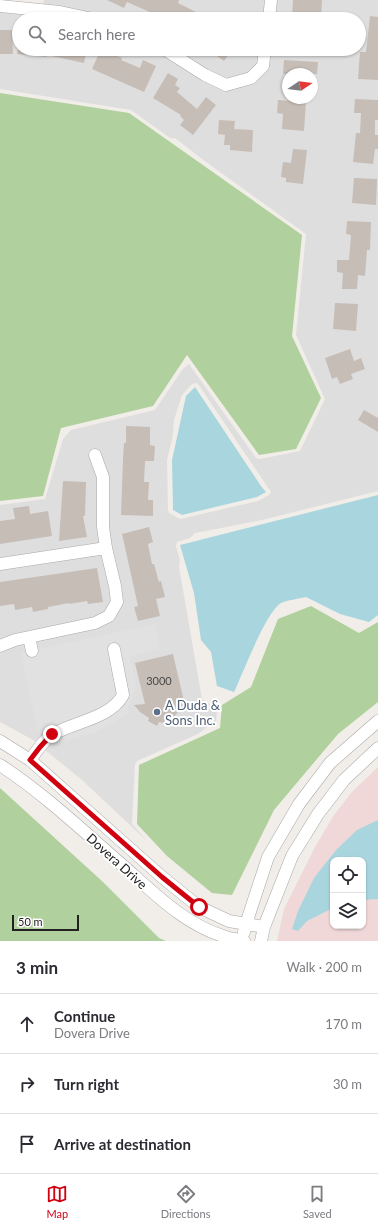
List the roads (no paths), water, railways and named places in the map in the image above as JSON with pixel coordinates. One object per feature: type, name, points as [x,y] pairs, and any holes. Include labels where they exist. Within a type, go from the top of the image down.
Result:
[{"type":"street","points":[[270,12],[271,0]]},
{"type":"street","points":[[0,6],[38,5],[60,12]]},
{"type":"street","points":[[175,56],[205,75],[226,84],[251,78],[263,66],[264,56]]},
{"type":"street","points":[[0,646],[15,640],[95,623],[109,616],[117,602],[103,527],[103,477],[95,455]]},
{"type":"street","points":[[0,564],[106,548]]},
{"type":"street","points":[[29,637],[32,651]]},
{"type":"street","points":[[30,760],[52,734],[110,710],[119,702],[123,695],[114,649]]},
{"type":"street","points":[[243,941],[246,924],[268,857],[299,804],[330,763],[378,721]]},
{"type":"street","name":"Dovera Drive","points":[[0,741],[30,760],[162,877],[199,907],[229,921],[264,927]]},
{"type":"street","points":[[260,941],[292,856],[318,814],[344,780],[378,748]]},
{"type":"street","name":"Dovera Drive","points":[[0,765],[23,780],[157,897],[192,922],[222,936],[243,941]]},
{"type":"water","points":[[195,387],[266,492],[257,497],[182,515],[173,510],[172,460],[186,396]]},
{"type":"water","points":[[378,495],[378,615],[369,622],[340,614],[306,597],[281,603],[275,609],[262,630],[234,692],[217,686],[211,652],[201,640],[194,593],[180,545]]},
{"type":"water","points":[[378,820],[378,899],[366,900],[366,857],[330,857],[357,830]]},
{"type":"water","points":[[330,858],[330,910],[307,921],[298,931],[292,929],[298,911],[314,878]]},
{"type":"place","name":"A Duda & Sons Inc.","points":[[157,712]]}]
